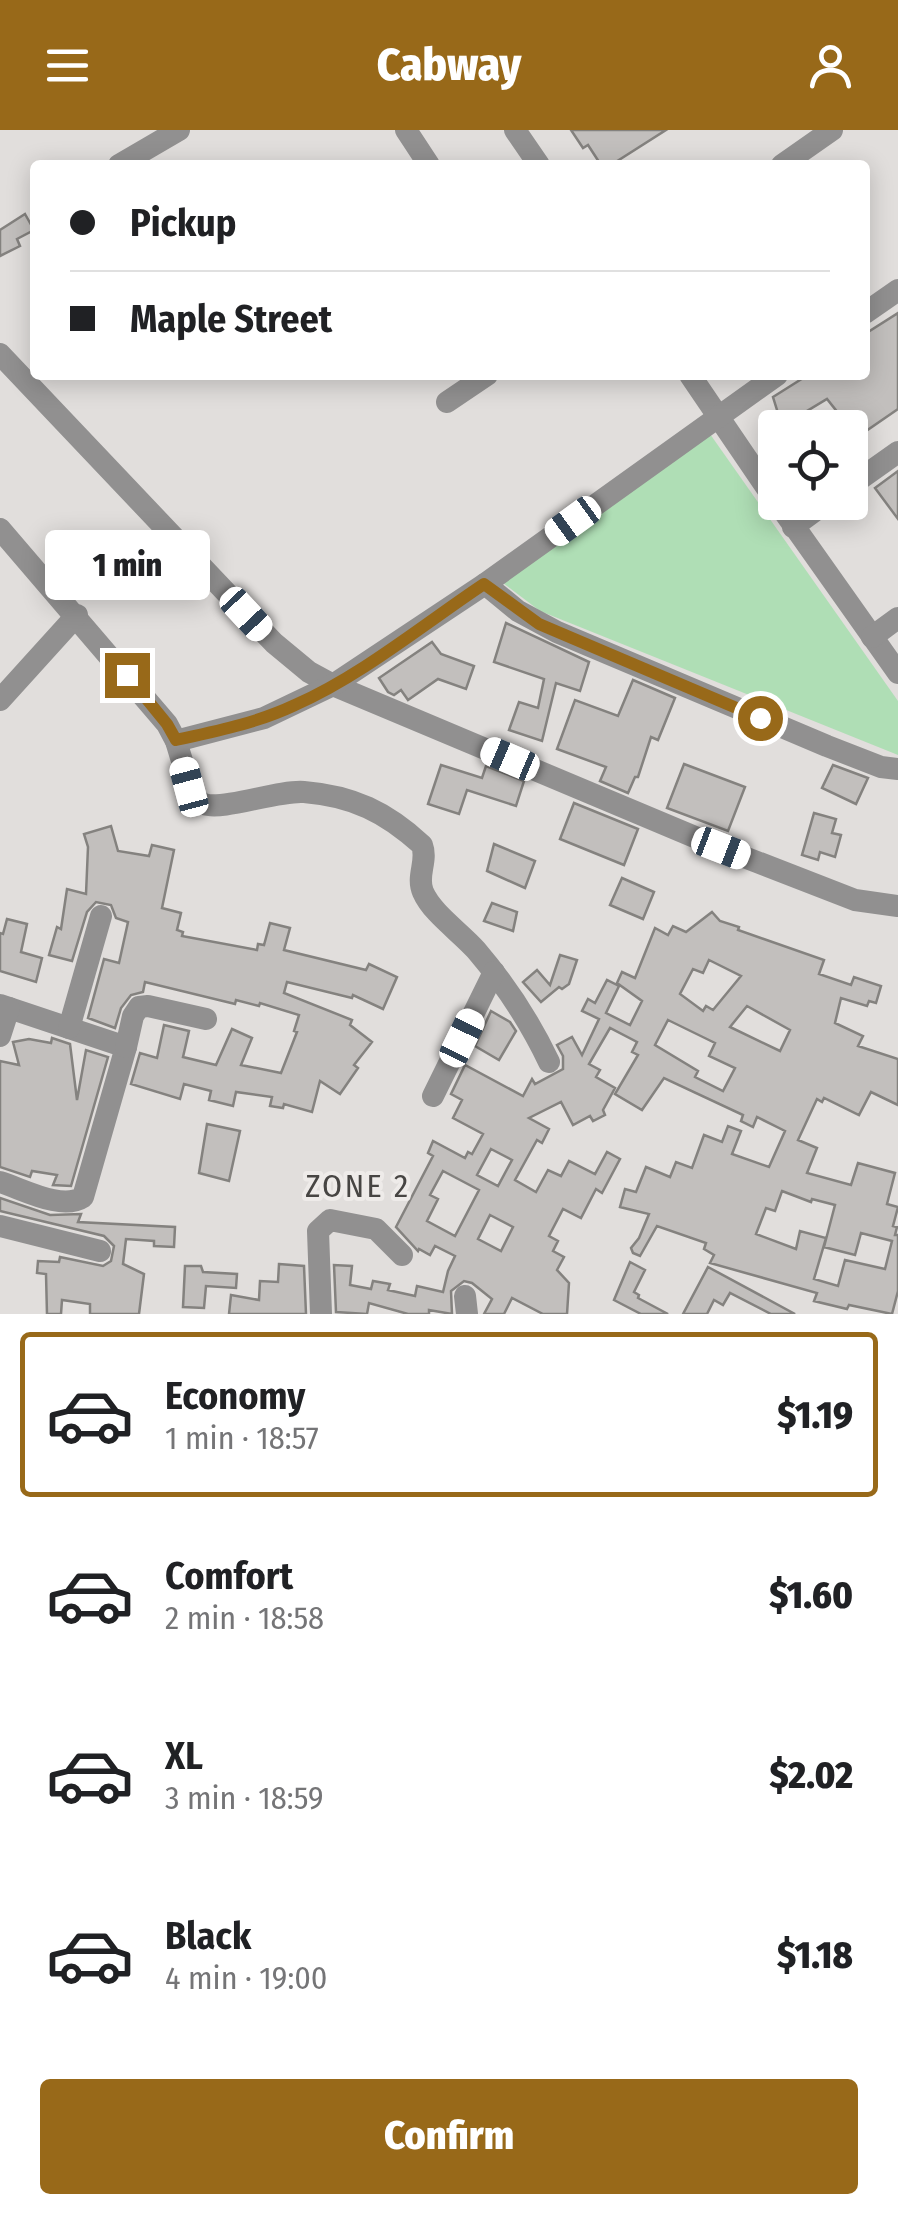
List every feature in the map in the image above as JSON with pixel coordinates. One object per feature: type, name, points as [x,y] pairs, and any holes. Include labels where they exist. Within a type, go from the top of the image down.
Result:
[{"type":"street","points":[[128,160],[179,130]]},
{"type":"street","points":[[406,130],[426,160]]},
{"type":"street","points":[[515,130],[536,160]]},
{"type":"street","points":[[789,160],[832,130]]},
{"type":"street","points":[[870,310],[898,290]]},
{"type":"street","points":[[0,354],[274,642],[309,672],[721,848],[855,900],[898,906]]},
{"type":"street","points":[[447,402],[479,380]]},
{"type":"street","points":[[694,380],[758,473]]},
{"type":"street","points":[[176,740],[264,718],[333,685],[484,584],[770,380]]},
{"type":"street","points":[[868,473],[898,452]]},
{"type":"street","points":[[788,520],[898,673]]},
{"type":"street","points":[[793,527],[803,520]]},
{"type":"street","points":[[0,530],[160,714],[176,740],[192,794],[204,804],[288,792],[325,795],[366,805],[412,836],[425,851],[420,884],[427,899],[494,972],[533,1028],[549,1062]]},
{"type":"street","points":[[484,584],[518,612],[558,632],[828,746],[881,767],[898,769]]},
{"type":"street","points":[[0,700],[77,615]]},
{"type":"street","points":[[872,637],[898,618]]},
{"type":"street","points":[[69,1028],[101,916]]},
{"type":"street","points":[[433,1096],[494,972]]},
{"type":"street","points":[[0,1182],[61,1202],[75,1202],[83,1197],[134,1016],[140,1008],[148,1006],[206,1018]]},
{"type":"street","points":[[0,1036],[4,1007],[126,1047]]},
{"type":"street","points":[[321,1314],[318,1231],[324,1222],[376,1230],[402,1256]]},
{"type":"street","points":[[0,1226],[100,1251]]},
{"type":"green space","points":[[710,434],[758,502],[758,520],[771,520],[898,701],[898,755],[540,611],[503,583]]},
{"type":"building","points":[[571,130],[666,130],[619,160],[598,160],[588,145],[583,148]]},
{"type":"building","points":[[25,214],[30,223],[30,232],[17,239],[20,246],[0,256],[0,230]]},
{"type":"building","points":[[898,313],[898,409],[868,430],[868,410],[836,410],[827,399],[809,410],[777,410],[773,397],[800,380],[870,380],[870,331]]},
{"type":"building","points":[[898,471],[898,519],[875,488]]},
{"type":"building","points":[[506,623],[589,662],[580,691],[556,683],[542,741],[509,730],[519,702],[538,708],[544,679],[494,662]]},
{"type":"building","points":[[432,642],[441,654],[474,666],[466,689],[438,679],[408,700],[401,690],[394,695],[388,692],[379,678]]},
{"type":"building","points":[[633,680],[675,698],[658,740],[651,737],[638,777],[628,793],[600,781],[606,767],[557,749],[575,700],[618,716]]},
{"type":"building","points":[[684,764],[745,787],[728,831],[667,808]]},
{"type":"building","points":[[441,765],[482,778],[486,766],[524,781],[516,806],[467,790],[459,814],[428,804]]},
{"type":"building","points":[[833,765],[868,778],[856,804],[822,788]]},
{"type":"building","points":[[574,803],[638,829],[624,865],[560,839]]},
{"type":"building","points":[[814,813],[836,819],[832,833],[841,835],[835,857],[820,852],[818,860],[802,855]]},
{"type":"building","points":[[111,826],[118,851],[149,856],[152,845],[174,850],[162,908],[181,913],[177,930],[183,932],[182,936],[257,950],[258,944],[264,945],[270,923],[290,928],[284,950],[366,970],[369,964],[397,977],[383,1009],[353,995],[352,998],[287,982],[284,993],[352,1020],[350,1025],[372,1042],[354,1065],[358,1068],[340,1094],[320,1081],[312,1112],[284,1104],[283,1108],[270,1106],[272,1097],[236,1092],[233,1106],[209,1100],[211,1091],[184,1084],[180,1099],[131,1084],[140,1053],[157,1058],[164,1025],[189,1031],[183,1057],[216,1065],[232,1029],[252,1038],[241,1065],[281,1073],[297,1032],[294,1031],[299,1015],[260,1003],[259,1006],[236,1000],[235,1004],[145,982],[143,992],[131,995],[121,1008],[115,1028],[88,1018],[104,959],[119,963],[128,922],[116,918],[111,905],[96,902],[87,912],[72,961],[49,955],[57,927],[61,929],[67,889],[86,894],[88,847],[84,834]]},
{"type":"building","points":[[494,844],[535,861],[525,888],[487,871]]},
{"type":"building","points":[[622,878],[654,892],[643,919],[610,905]]},
{"type":"building","points":[[492,903],[517,912],[513,931],[484,921]]},
{"type":"building","points":[[712,912],[720,921],[739,927],[738,930],[824,960],[819,974],[851,985],[854,977],[881,986],[876,1003],[869,1001],[867,1006],[841,998],[835,1023],[863,1036],[858,1046],[898,1059],[898,1105],[871,1092],[859,1115],[824,1098],[822,1102],[817,1099],[798,1140],[817,1148],[807,1173],[851,1185],[858,1163],[895,1173],[887,1204],[898,1207],[893,1226],[897,1227],[898,1235],[898,1291],[892,1314],[814,1301],[817,1293],[710,1263],[714,1255],[704,1249],[706,1243],[657,1226],[640,1256],[633,1253],[631,1248],[649,1214],[620,1207],[625,1189],[636,1192],[646,1167],[670,1177],[676,1162],[692,1168],[704,1135],[722,1142],[728,1126],[741,1131],[732,1154],[769,1167],[785,1131],[757,1117],[753,1127],[741,1121],[743,1115],[664,1078],[642,1110],[615,1094],[638,1055],[632,1052],[637,1042],[610,1028],[589,1064],[600,1070],[596,1077],[615,1088],[603,1110],[605,1115],[593,1121],[590,1116],[573,1125],[561,1102],[529,1118],[549,1129],[542,1143],[537,1140],[515,1180],[536,1192],[548,1170],[561,1176],[569,1161],[595,1174],[607,1152],[620,1159],[602,1193],[596,1189],[581,1218],[563,1209],[549,1236],[558,1241],[553,1251],[564,1257],[557,1270],[569,1283],[567,1314],[543,1314],[512,1298],[504,1314],[484,1314],[492,1299],[464,1281],[451,1291],[452,1314],[429,1310],[429,1314],[408,1314],[369,1303],[367,1314],[336,1312],[334,1265],[352,1266],[350,1285],[371,1289],[373,1281],[390,1284],[388,1290],[415,1296],[417,1286],[443,1292],[455,1256],[435,1246],[430,1255],[418,1251],[396,1227],[433,1156],[428,1153],[433,1141],[465,1158],[468,1152],[472,1154],[483,1134],[453,1118],[462,1100],[451,1094],[465,1065],[523,1096],[532,1079],[535,1084],[563,1069],[563,1056],[557,1045],[572,1037],[582,1055],[599,1019],[582,1011],[588,999],[595,1003],[607,980],[619,986],[606,1013],[630,1025],[642,1001],[617,983],[622,972],[635,978],[655,928],[668,935],[673,926],[686,932]],"holes":[[[709,960],[741,976],[713,1010],[706,1006],[703,1011],[680,994],[693,969],[703,973]],[[747,1006],[790,1030],[780,1051],[730,1027]],[[668,1020],[715,1043],[709,1056],[735,1068],[723,1091],[695,1077],[698,1071],[655,1045]],[[491,1149],[512,1160],[498,1186],[477,1175]],[[443,1171],[479,1190],[455,1236],[427,1221],[438,1199],[430,1195]],[[782,1191],[811,1202],[812,1199],[835,1205],[824,1247],[855,1255],[861,1233],[892,1241],[885,1269],[845,1260],[838,1286],[814,1279],[826,1238],[800,1231],[796,1249],[756,1234],[766,1208],[775,1211]],[[490,1215],[513,1227],[501,1251],[478,1239]]]},
{"type":"building","points":[[7,919],[27,924],[21,952],[42,958],[36,982],[0,971],[0,933],[3,934]]},
{"type":"building","points":[[560,955],[577,960],[569,984],[541,1002],[523,982],[537,970],[550,985]]},
{"type":"building","points":[[491,1011],[510,1022],[516,1031],[499,1060],[475,1046]]},
{"type":"building","points":[[52,1038],[70,1044],[77,1100],[86,1050],[108,1057],[71,1186],[53,1185],[57,1175],[32,1171],[30,1177],[0,1167],[0,1061],[19,1065],[13,1042],[29,1039],[51,1043]]},
{"type":"building","points":[[207,1124],[240,1131],[229,1181],[199,1173]]},
{"type":"building","points":[[0,1198],[50,1215],[81,1214],[78,1222],[175,1227],[174,1247],[126,1239],[123,1264],[144,1274],[139,1314],[90,1314],[90,1304],[62,1300],[61,1314],[47,1314],[46,1274],[37,1273],[38,1261],[59,1262],[60,1257],[103,1266],[111,1261],[114,1246],[104,1236],[0,1211]]},
{"type":"building","points":[[630,1262],[645,1270],[634,1292],[638,1298],[668,1314],[641,1314],[614,1300]]},
{"type":"building","points":[[279,1264],[304,1266],[306,1314],[229,1314],[231,1295],[259,1300],[260,1281],[278,1282]]},
{"type":"building","points":[[185,1266],[201,1266],[203,1272],[237,1274],[236,1288],[206,1286],[204,1308],[183,1307]]},
{"type":"building","points":[[708,1267],[795,1314],[771,1314],[730,1293],[723,1305],[714,1300],[707,1314],[683,1314]]},
{"type":"district","name":"ZONE 2","points":[[358,1186]]},
{"type":"route","points":[[127,675],[176,740],[232,727],[298,704],[333,685],[484,584],[539,624],[760,718]]}]
